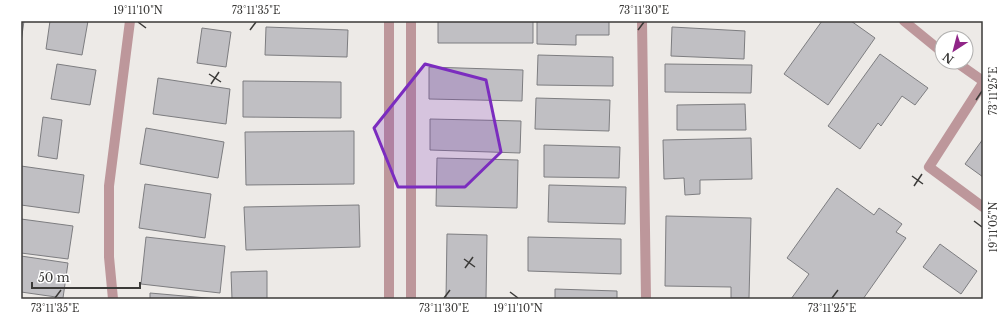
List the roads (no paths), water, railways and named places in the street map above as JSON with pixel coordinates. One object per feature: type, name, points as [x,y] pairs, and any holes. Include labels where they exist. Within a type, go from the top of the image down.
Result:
[{"type":"street","points":[[113,299],[108,257],[109,186],[130,21]]},
{"type":"street","points":[[389,21],[389,299]]},
{"type":"street","points":[[411,21],[411,299]]},
{"type":"street","points":[[642,21],[646,299]]},
{"type":"street","points":[[904,21],[934,45]]},
{"type":"street","points":[[967,70],[983,82],[929,167],[983,207]]}]
